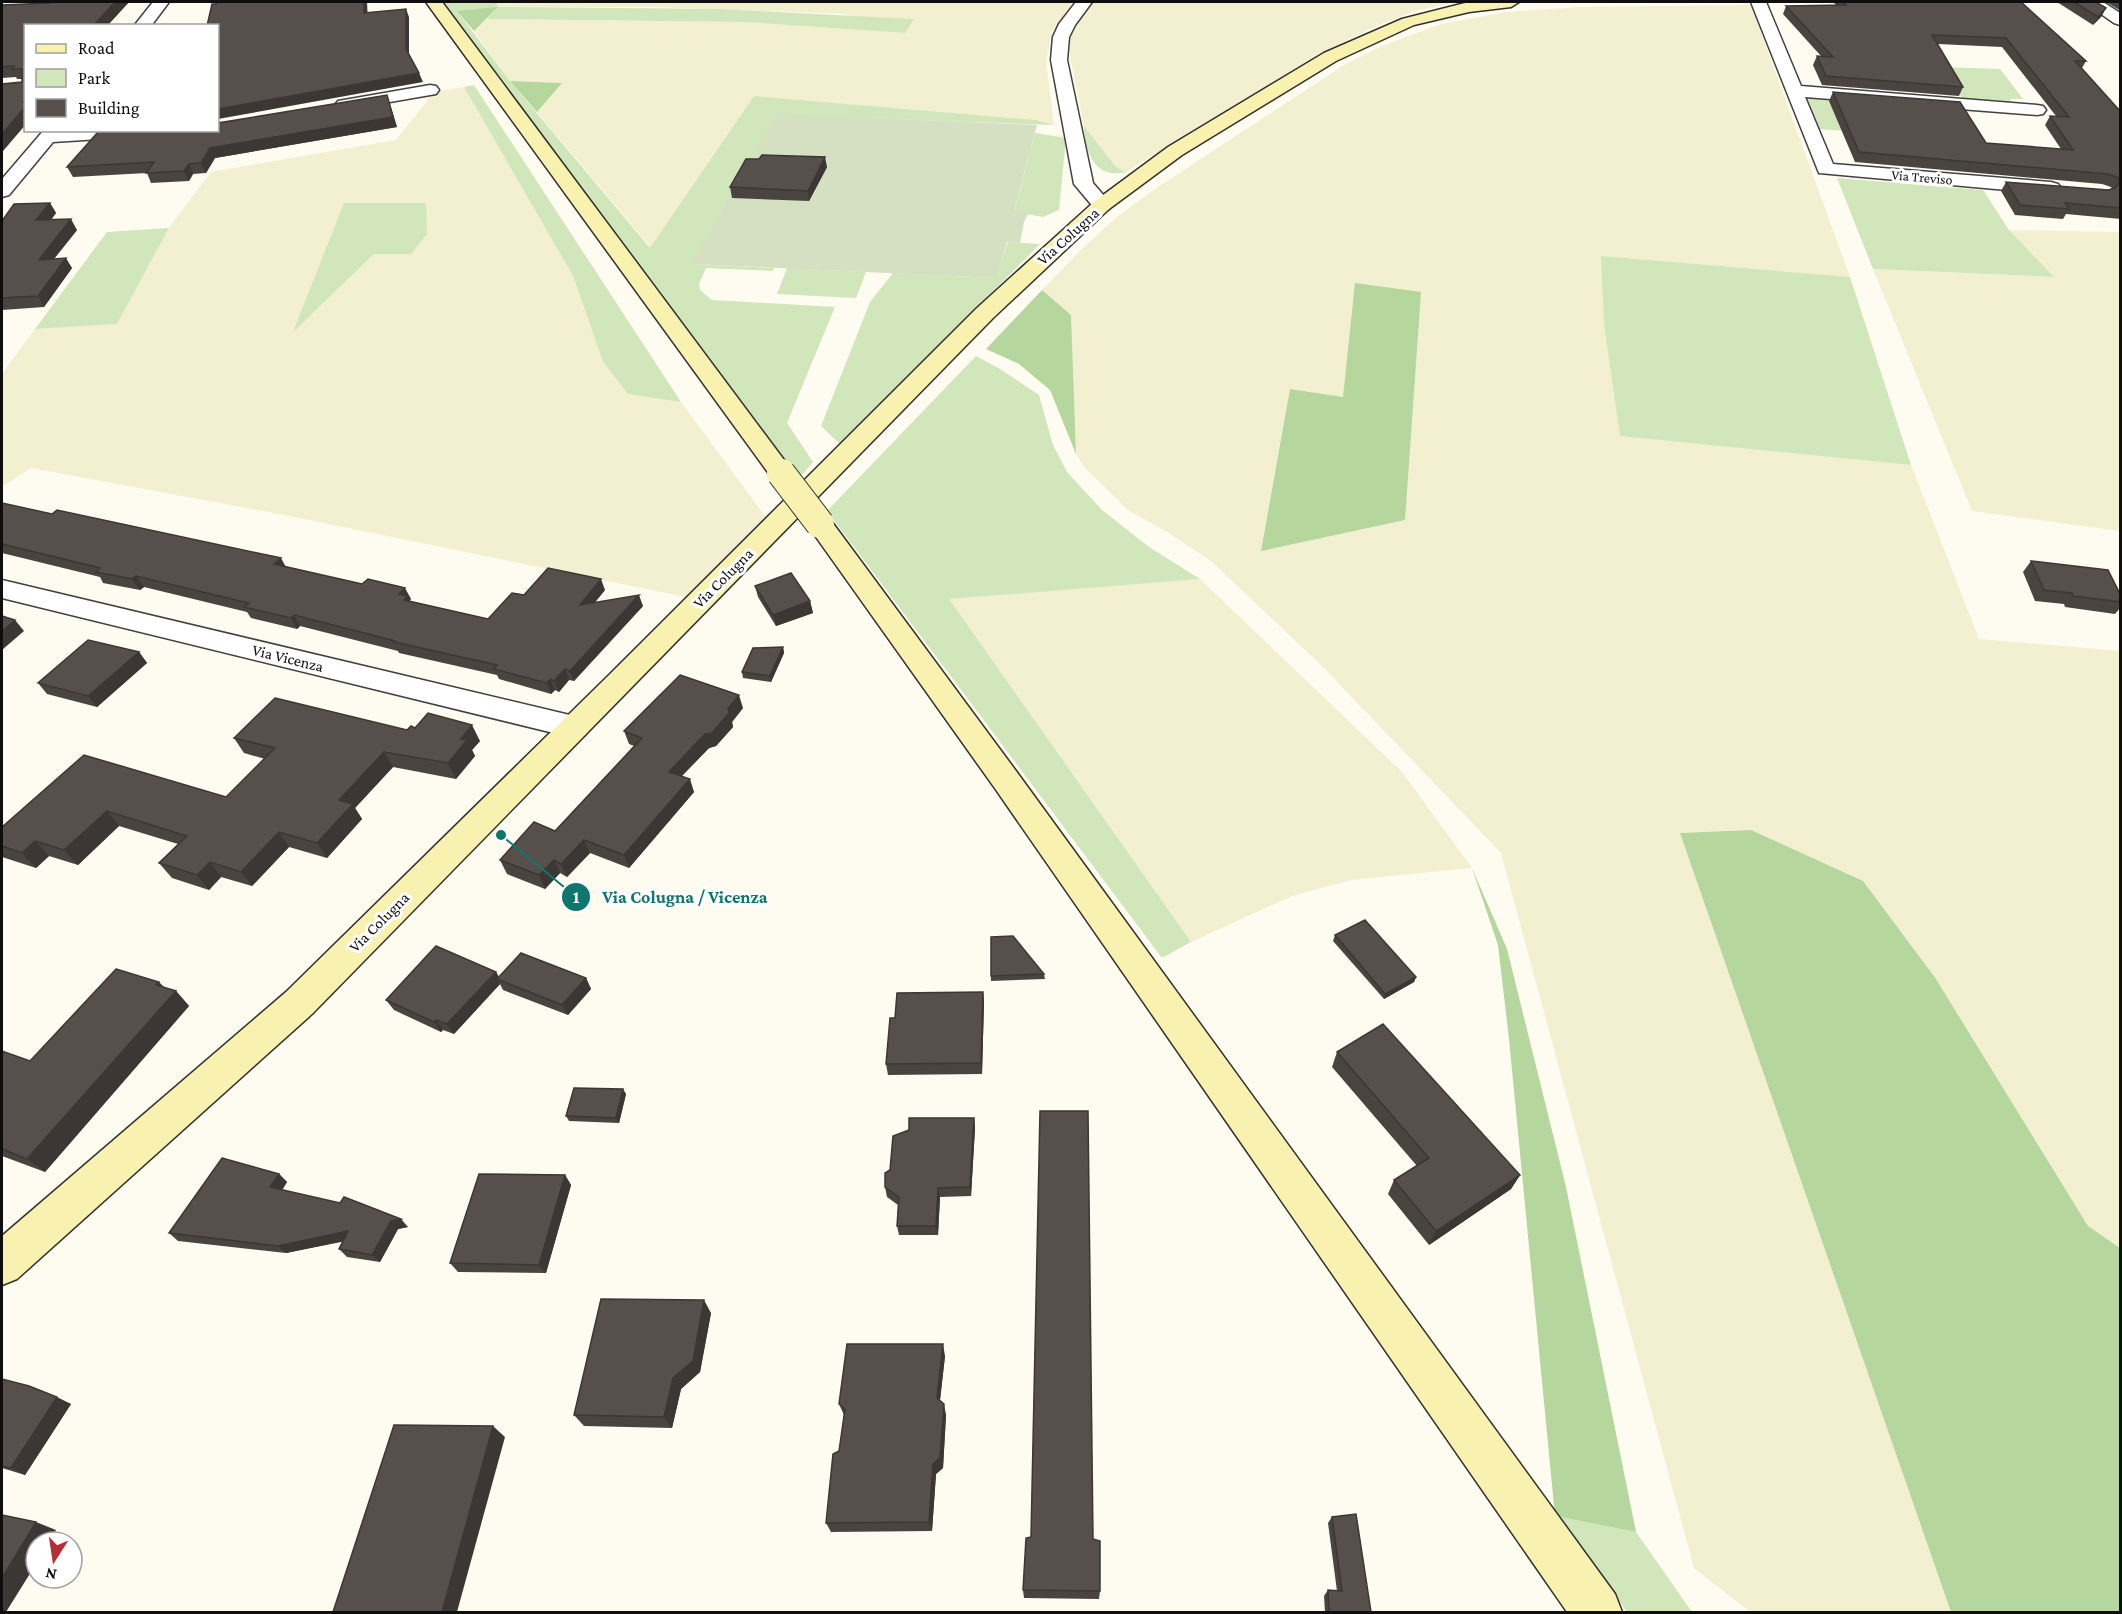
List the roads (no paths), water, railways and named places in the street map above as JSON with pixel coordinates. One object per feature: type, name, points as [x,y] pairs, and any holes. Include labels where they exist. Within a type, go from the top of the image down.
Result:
[{"type":"main road","points":[[434,2],[1012,788],[1597,1612]]},
{"type":"main road","name":"Via Colugna","points":[[2,1264],[299,1003],[985,312],[1102,205],[1175,151],[1330,57],[1382,32],[1418,19],[1469,7],[1511,2]]},
{"type":"street","points":[[144,24],[161,2]]},
{"type":"street","points":[[1083,2],[1066,24],[1061,37],[1059,60],[1084,184],[1102,205]]},
{"type":"street","name":"Via Treviso","points":[[1758,2],[1826,169],[2068,189]]},
{"type":"street","points":[[2093,2],[2121,20]]},
{"type":"street","points":[[324,108],[430,90]]},
{"type":"street","points":[[1795,91],[2037,110]]},
{"type":"street","points":[[2,191],[52,134],[108,132]]},
{"type":"street","name":"Via Vicenza","points":[[2,589],[574,727]]},
{"type":"place","name":"Via Colugna / Vicenza","points":[[501,835]]}]
